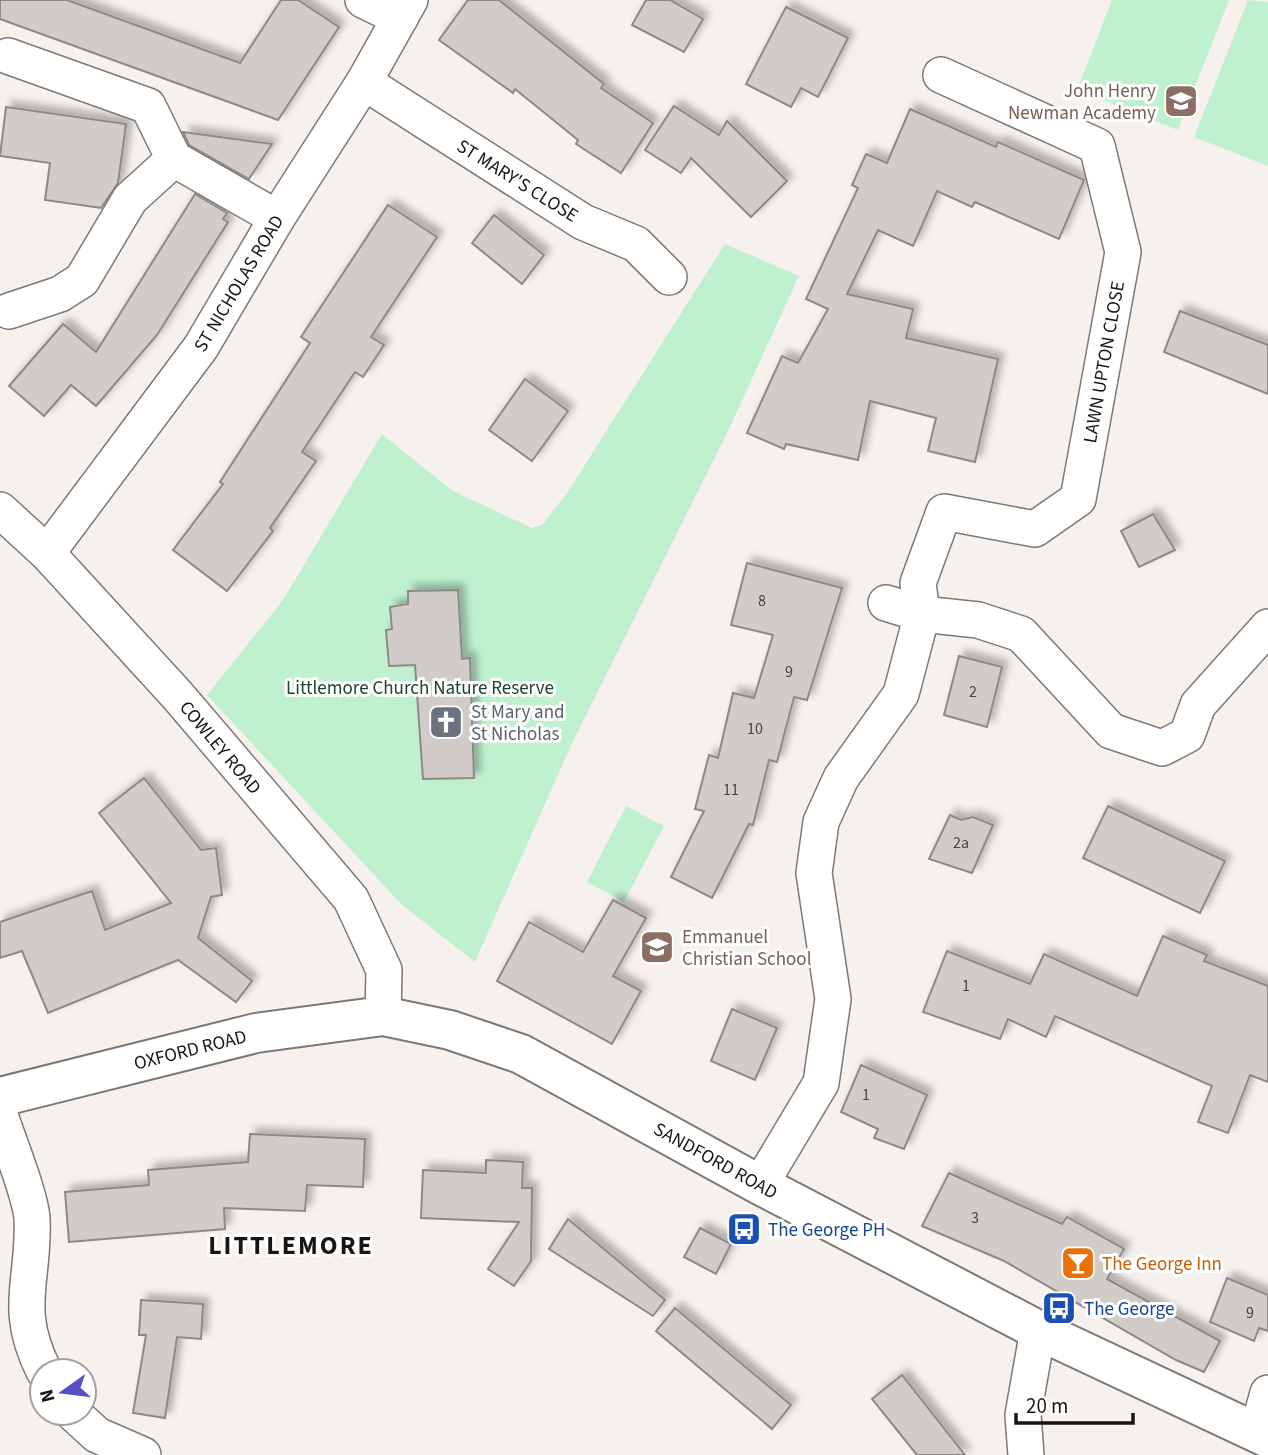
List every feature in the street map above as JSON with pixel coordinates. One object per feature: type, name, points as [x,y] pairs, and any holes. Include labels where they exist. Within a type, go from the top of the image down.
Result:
[{"type":"street","points":[[363,0],[405,9]]},
{"type":"street","name":"ST NICHOLAS ROAD","points":[[47,553],[201,347],[277,218],[364,82],[405,9]]},
{"type":"street","points":[[8,56],[148,106],[174,159],[277,218]]},
{"type":"street","name":"LAWN UPTON CLOSE","points":[[922,614],[918,583],[944,512],[1035,530],[1078,499],[1123,252],[1097,146],[941,75]]},
{"type":"street","name":"ST MARY'S CLOSE","points":[[364,82],[583,222],[636,244],[670,277]]},
{"type":"street","points":[[9,311],[60,293],[82,280],[130,200],[174,159]]},
{"type":"street","name":"COWLEY ROAD","points":[[0,509],[47,553],[178,696],[351,899],[384,970],[383,1016]]},
{"type":"street","points":[[886,603],[922,614],[978,620],[1021,634],[1111,731],[1162,748],[1187,735],[1198,705],[1268,627]]},
{"type":"street","points":[[761,1185],[821,1083],[833,999],[814,873],[821,822],[841,778],[901,694],[922,614]]},
{"type":"street","name":"OXFORD ROAD","points":[[0,1097],[256,1033],[383,1016]]},
{"type":"street","name":"SANDFORD ROAD","points":[[383,1016],[450,1030],[521,1054],[761,1185],[1038,1330],[1262,1435]]},
{"type":"street","points":[[0,1115],[32,1216],[25,1307],[32,1348],[37,1357]]},
{"type":"street","points":[[1026,1455],[1023,1415],[1038,1330]]},
{"type":"street","points":[[1262,1435],[1268,1394]]},
{"type":"street","points":[[88,1427],[97,1435],[143,1455]]},
{"type":"green space","points":[[1112,0],[1229,0],[1178,130],[1077,90]]},
{"type":"green space","points":[[1248,0],[1268,2],[1268,166],[1194,137]]},
{"type":"green space","name":"Littlemore Church Nature Reserve","points":[[725,244],[799,276],[729,429],[573,741],[475,962],[401,904],[207,695],[283,600],[382,434],[453,491],[532,528],[542,525],[567,493]]},
{"type":"green space","points":[[626,806],[664,826],[624,902],[587,882]]},
{"type":"building","points":[[0,0],[67,0],[240,63],[281,0],[298,0],[339,27],[278,120],[0,19]]},
{"type":"building","points":[[468,0],[499,0],[604,84],[601,88],[653,123],[621,173],[576,144],[578,140],[515,89],[513,93],[439,40]]},
{"type":"building","points":[[646,0],[670,0],[703,19],[684,52],[632,25]]},
{"type":"building","points":[[786,7],[848,38],[818,97],[801,88],[791,107],[746,84]]},
{"type":"building","points":[[674,106],[719,135],[727,121],[787,181],[751,217],[691,158],[681,173],[645,150]]},
{"type":"building","points":[[6,107],[126,124],[118,183],[101,208],[45,200],[50,163],[0,156]]},
{"type":"building","points":[[910,109],[996,147],[998,142],[1084,180],[1059,239],[975,202],[972,207],[937,191],[913,246],[878,230],[847,294],[913,309],[906,338],[998,359],[975,462],[928,451],[936,418],[870,401],[858,460],[786,444],[784,449],[747,433],[782,356],[798,363],[828,309],[806,299],[858,188],[852,185],[866,154],[887,163]]},
{"type":"building","points":[[183,132],[272,144],[249,179],[189,145]]},
{"type":"building","points":[[195,194],[227,213],[223,219],[228,222],[157,335],[96,406],[71,385],[44,416],[9,386],[63,324],[96,352]]},
{"type":"building","points":[[388,205],[437,237],[371,337],[384,345],[363,377],[355,372],[302,452],[316,461],[270,528],[273,531],[227,591],[173,550],[223,484],[220,482],[310,343],[301,337]]},
{"type":"building","points":[[494,215],[544,255],[522,284],[472,243]]},
{"type":"building","points":[[1180,311],[1268,345],[1268,394],[1164,352]]},
{"type":"building","points":[[525,379],[568,411],[532,461],[489,430]]},
{"type":"building","points":[[1153,514],[1175,550],[1139,567],[1121,531]]},
{"type":"building","points":[[747,563],[842,588],[807,700],[794,697],[777,762],[769,760],[753,825],[749,824],[712,898],[671,877],[704,811],[695,809],[709,755],[718,758],[733,693],[754,698],[773,635],[731,625]]},
{"type":"building","name":"St Mary and St Nicholas","points":[[458,590],[462,659],[470,658],[474,778],[423,779],[415,665],[389,666],[386,630],[392,629],[390,607],[408,604],[408,591]]},
{"type":"building","points":[[959,656],[1002,667],[987,727],[944,715]]},
{"type":"building","points":[[144,778],[201,850],[216,848],[222,895],[211,897],[198,938],[252,981],[236,1002],[178,960],[48,1013],[22,951],[0,958],[0,922],[92,891],[105,930],[171,903],[99,813]]},
{"type":"building","points":[[1108,806],[1225,861],[1200,913],[1083,858]]},
{"type":"building","points":[[950,815],[961,820],[973,817],[993,825],[972,873],[929,859]]},
{"type":"building","points":[[613,900],[646,918],[613,976],[641,991],[612,1044],[497,981],[529,922],[583,952]]},
{"type":"building","points":[[1163,936],[1207,955],[1204,961],[1268,986],[1268,1082],[1250,1075],[1228,1133],[1198,1122],[1212,1086],[1055,1016],[1046,1037],[1008,1019],[1000,1039],[923,1012],[947,951],[1030,984],[1044,954],[1137,996]]},
{"type":"building","points":[[732,1009],[777,1028],[755,1080],[711,1061]]},
{"type":"building","points":[[861,1065],[927,1095],[904,1149],[874,1138],[878,1129],[841,1112]]},
{"type":"building","points":[[250,1134],[365,1139],[363,1187],[307,1185],[305,1211],[224,1208],[225,1229],[69,1242],[65,1192],[149,1185],[148,1170],[248,1162]]},
{"type":"building","points":[[486,1160],[523,1162],[522,1188],[532,1188],[531,1261],[514,1286],[488,1269],[519,1222],[421,1218],[423,1170],[486,1173]]},
{"type":"building","points":[[949,1173],[1062,1224],[1067,1217],[1124,1249],[1107,1279],[1220,1341],[1204,1372],[1176,1360],[1004,1261],[922,1226]]},
{"type":"building","points":[[568,1219],[665,1300],[653,1316],[549,1249]]},
{"type":"building","points":[[700,1228],[731,1244],[716,1274],[684,1257]]},
{"type":"building","points":[[1227,1278],[1268,1295],[1268,1331],[1259,1328],[1254,1341],[1210,1322]]},
{"type":"building","points":[[141,1300],[203,1304],[201,1339],[177,1337],[165,1418],[133,1413],[146,1335],[139,1335]]},
{"type":"building","points":[[675,1308],[791,1405],[772,1429],[656,1331]]},
{"type":"building","points":[[902,1375],[965,1455],[917,1455],[872,1399]]},
{"type":"place","name":"John Henry Newman Academy","points":[[1181,101]]},
{"type":"place","name":"St Mary and St Nicholas","points":[[446,722]]},
{"type":"place","name":"Emmanuel Christian School","points":[[657,947]]},
{"type":"place","name":"The George PH","points":[[744,1229]]},
{"type":"place","name":"The George Inn","points":[[1078,1263]]},
{"type":"place","name":"The George","points":[[1059,1308]]},
{"type":"district","name":"LITTLEMORE","points":[[291,1245]]}]
